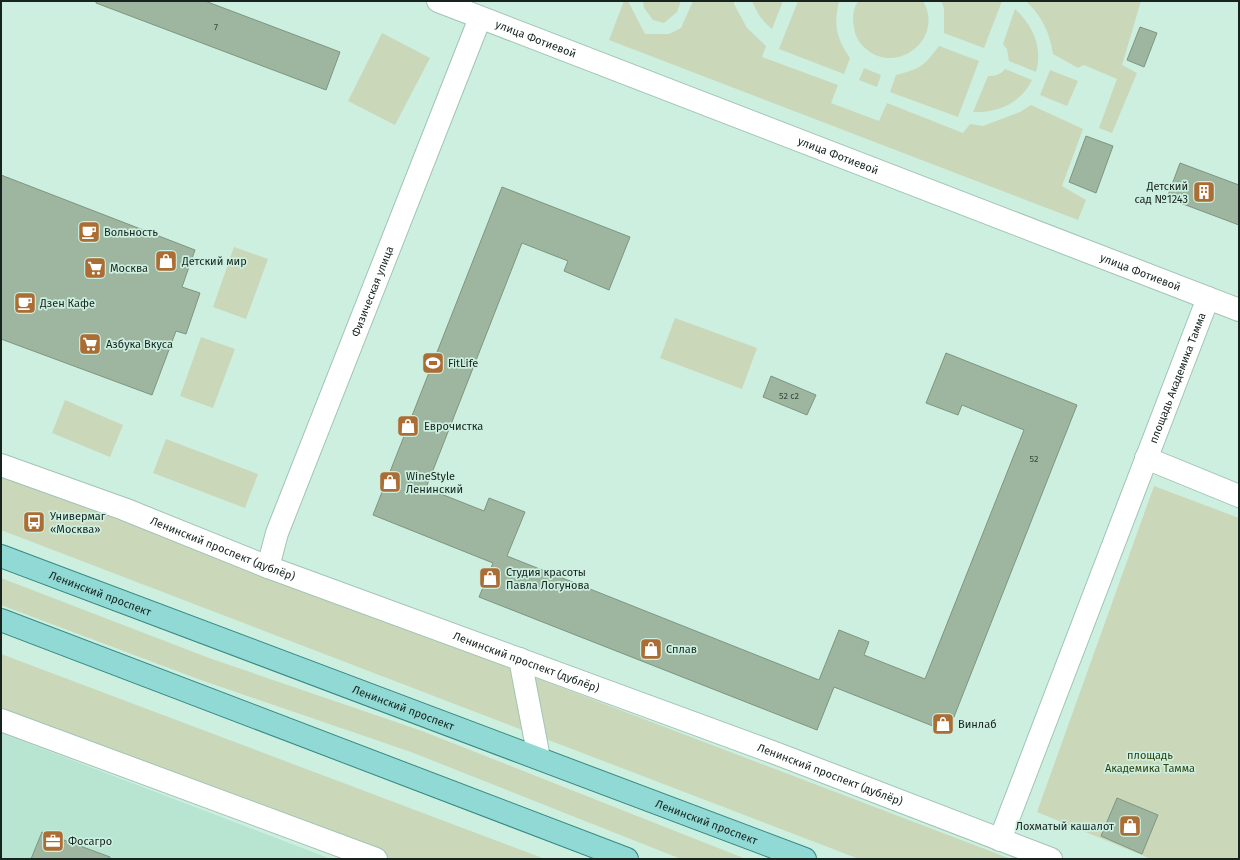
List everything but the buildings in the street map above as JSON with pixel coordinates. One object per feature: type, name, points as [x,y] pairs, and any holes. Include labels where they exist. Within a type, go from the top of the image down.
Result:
[{"type":"main road","name":"Ленинский проспект","points":[[1,556],[805,859]]},
{"type":"main road","points":[[1,620],[628,859]]},
{"type":"street","name":"улица Фотиевой","points":[[438,1],[1239,310]]},
{"type":"street","name":"Физическая улица","points":[[268,566],[277,533],[480,18]]},
{"type":"street","name":"площадь Академика Тамма","points":[[1000,840],[1208,298]]},
{"type":"street","points":[[1146,458],[1239,496]]},
{"type":"street","name":"Ленинский проспект (дублёр)","points":[[1,464],[124,509],[268,566],[767,750],[1051,859]]},
{"type":"street","points":[[520,659],[539,758]]},
{"type":"street","points":[[1,720],[376,859]]},
{"type":"shaded area","points":[[1,733],[331,859],[1,859]]},
{"type":"green space","points":[[624,1],[628,1],[645,34],[669,34],[681,28],[693,1],[734,1],[734,4],[747,28],[766,46],[762,57],[838,85],[831,103],[879,121],[887,103],[963,133],[970,124],[983,126],[1020,112],[1031,105],[1083,129],[1062,186],[1086,200],[1078,220],[609,40]]},
{"type":"green space","points":[[643,1],[681,1],[677,12],[664,23],[653,20],[644,8]]},
{"type":"green space","points":[[752,1],[783,1],[772,29],[760,16]]},
{"type":"green space","points":[[798,1],[839,2],[836,18],[837,32],[850,58],[844,74],[779,49]]},
{"type":"green space","points":[[858,1],[923,1],[928,15],[928,28],[923,40],[914,49],[903,56],[891,58],[878,56],[863,46],[855,33],[853,17]]},
{"type":"green space","points":[[941,1],[1002,1],[984,48],[944,33],[944,8]]},
{"type":"green space","points":[[1026,1],[1141,1],[1122,65],[1137,73],[1112,133],[1099,128],[1117,79],[1084,65],[1078,68],[1053,54],[1047,32],[1041,19]]},
{"type":"green space","points":[[1015,9],[1027,22],[1035,38],[1038,54],[1036,72],[1009,61],[1007,49],[1003,44]]},
{"type":"green space","points":[[382,33],[430,58],[395,125],[348,101]]},
{"type":"green space","points":[[939,46],[979,61],[958,117],[890,92],[896,75],[911,71],[921,66]]},
{"type":"green space","points":[[864,68],[881,75],[877,87],[859,80]]},
{"type":"green space","points":[[1005,69],[1032,80],[1022,95],[1008,105],[1000,108],[991,111],[973,112],[988,76],[998,75]]},
{"type":"green space","points":[[1050,70],[1078,81],[1067,106],[1040,95]]},
{"type":"green space","points":[[234,247],[268,259],[246,319],[213,307]]},
{"type":"green space","points":[[675,318],[757,348],[742,389],[660,358]]},
{"type":"green space","points":[[201,337],[235,349],[213,408],[180,396]]},
{"type":"green space","points":[[65,400],[123,425],[110,457],[52,433]]},
{"type":"green space","points":[[166,439],[258,474],[245,508],[153,473]]},
{"type":"green space","points":[[1,474],[1011,859],[859,859],[1,530]]},
{"type":"green space","name":"площадь Академика Тамма","points":[[1154,486],[1239,518],[1239,859],[1151,859],[1037,812]]},
{"type":"green space","points":[[1,578],[209,658],[422,731],[746,859],[681,859],[411,752],[198,679],[1,605]]},
{"type":"green space","points":[[1,654],[545,859],[387,859],[1,711]]},
{"type":"place","name":"Детский сад №1243","points":[[1204,192]]},
{"type":"place","name":"Вольность","points":[[89,232]]},
{"type":"place","name":"Детский мир","points":[[166,261]]},
{"type":"place","name":"Москва","points":[[95,268]]},
{"type":"place","name":"Дзен Кафе","points":[[25,303]]},
{"type":"place","name":"Азбука Вкуса","points":[[90,344]]},
{"type":"place","name":"FitLife","points":[[433,363]]},
{"type":"place","name":"Еврочистка","points":[[408,426]]},
{"type":"place","name":"WineStyle Ленинский","points":[[390,482]]},
{"type":"place","name":"Универмаг «Москва»","points":[[34,522]]},
{"type":"place","name":"Студия красоты Павла Логунова","points":[[490,578]]},
{"type":"place","name":"Сплав","points":[[651,649]]},
{"type":"place","name":"Винлаб","points":[[943,724]]},
{"type":"place","name":"Лохматый кашалот","points":[[1130,826]]},
{"type":"place","name":"Фосагро","points":[[53,841]]}]
